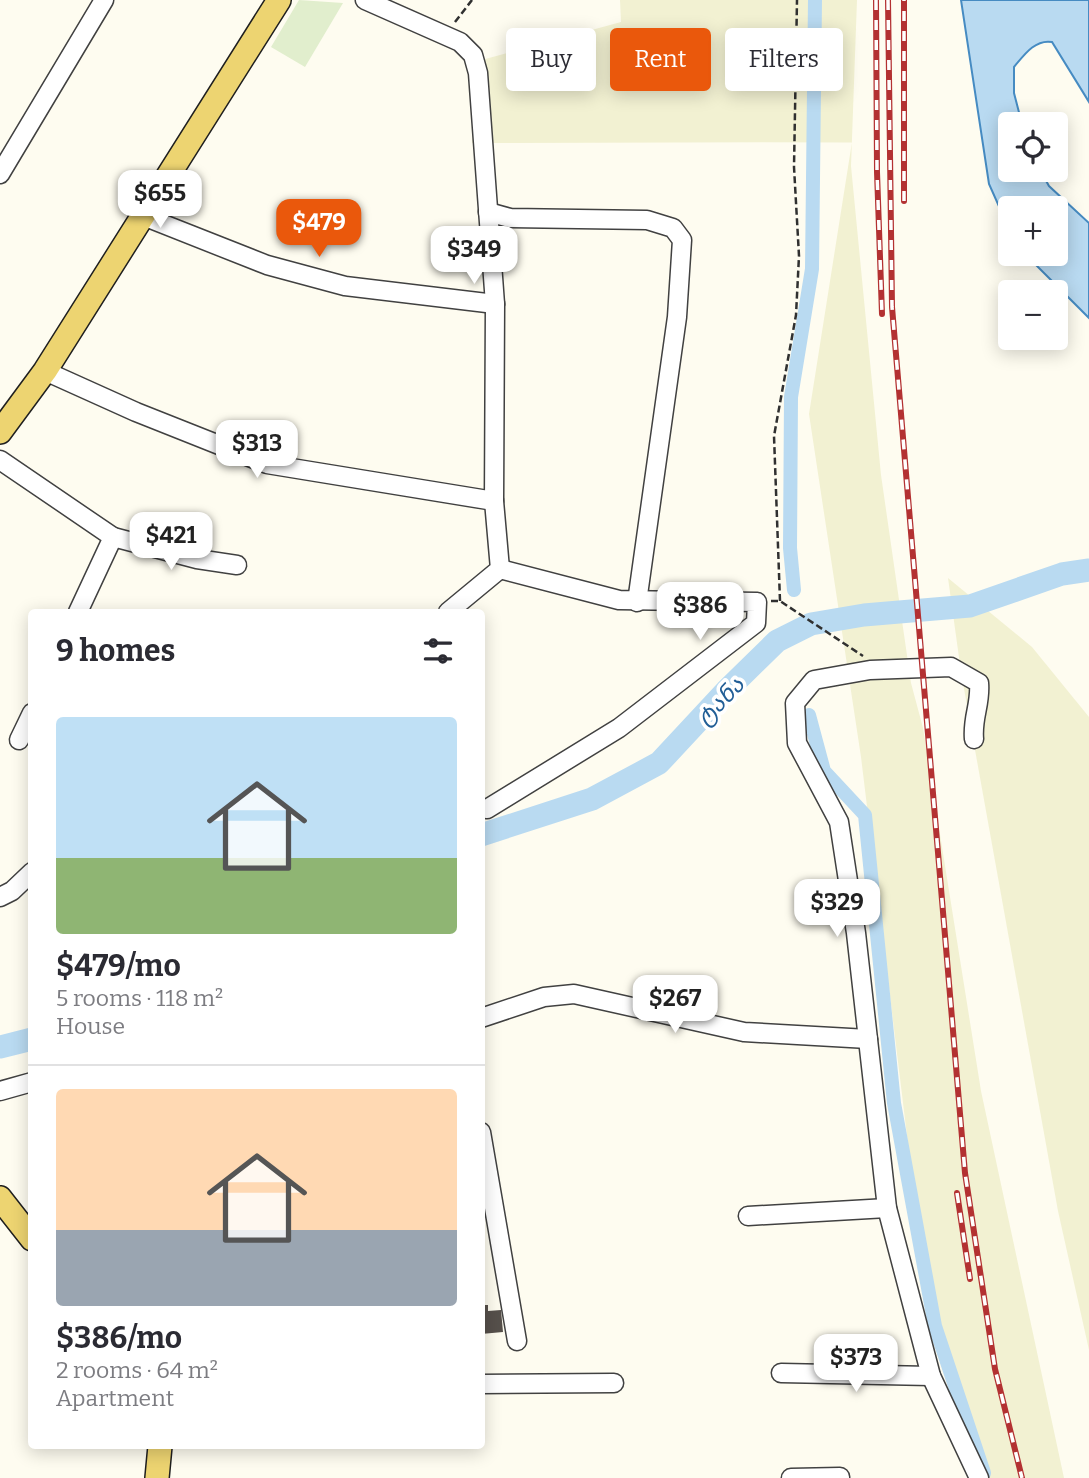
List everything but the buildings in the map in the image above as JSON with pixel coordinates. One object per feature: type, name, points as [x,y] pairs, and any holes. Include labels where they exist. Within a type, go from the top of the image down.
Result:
[{"type":"main road","points":[[0,432],[45,371],[279,0]]},
{"type":"main road","points":[[0,1199],[28,1235]]},
{"type":"main road","points":[[157,1478],[160,1449]]},
{"type":"street","points":[[0,174],[104,0]]},
{"type":"street","points":[[365,0],[460,42],[473,54],[478,73],[495,304],[494,500],[500,569]]},
{"type":"street","points":[[488,212],[510,218],[647,220],[673,228],[682,240],[677,317],[637,603]]},
{"type":"street","points":[[143,216],[267,265],[345,286],[495,304]]},
{"type":"street","points":[[45,371],[136,412],[267,464],[494,500]]},
{"type":"street","points":[[0,460],[113,537],[197,559],[237,565]]},
{"type":"street","points":[[79,609],[113,537]]},
{"type":"street","points":[[487,809],[620,727],[756,623],[757,602],[637,603],[500,569]]},
{"type":"street","points":[[452,609],[500,569]]},
{"type":"street","points":[[974,739],[972,718],[981,702],[979,683],[951,667],[870,670],[814,680],[795,703],[797,743],[839,822],[887,1208],[931,1376],[979,1478]]},
{"type":"street","points":[[19,740],[28,721]]},
{"type":"street","points":[[0,897],[12,891],[28,876]]},
{"type":"street","points":[[485,1017],[544,997],[574,994],[744,1032],[868,1039]]},
{"type":"street","points":[[0,1091],[28,1083]]},
{"type":"street","points":[[485,1155],[517,1341]]},
{"type":"street","points":[[748,1216],[887,1208]]},
{"type":"street","points":[[781,1373],[931,1376]]},
{"type":"street","points":[[485,1384],[614,1383]]},
{"type":"street","points":[[791,1478],[840,1477]]},
{"type":"path","points":[[444,35],[472,0]]},
{"type":"path","points":[[780,601],[774,436],[796,303],[797,0]]},
{"type":"path","points":[[757,602],[780,601],[867,658],[870,670]]},
{"type":"green space","points":[[299,0],[343,3],[305,67],[271,47]]},
{"type":"green space","points":[[620,0],[857,0],[852,142],[472,143],[478,61],[506,53],[506,91],[596,91],[596,29],[621,22]]},
{"type":"green space","points":[[852,143],[851,166],[881,475],[911,683],[923,728],[981,1091],[1064,1478],[979,1478],[921,1251],[861,757],[809,414]]},
{"type":"green space","points":[[948,578],[1032,647],[1089,717],[1089,1350],[1058,1211],[961,672]]},
{"type":"water","points":[[961,0],[1089,0],[1089,102],[1052,42],[1046,42],[1030,49],[1014,67],[1014,93],[1019,112],[998,112],[998,182],[1047,182],[1060,196],[998,196],[998,204],[989,184]]},
{"type":"water","points":[[1068,204],[1089,223],[1089,318],[1068,297],[1068,280],[1051,280],[1037,266],[1068,266]]},
{"type":"waterway","points":[[794,590],[790,548],[791,397],[812,269],[815,0]]},
{"type":"waterway","name":"ტანა","points":[[485,834],[592,799],[659,763],[777,641],[811,624],[864,615],[970,606],[1062,574],[1089,570]]},
{"type":"waterway","points":[[809,715],[824,771],[865,815],[894,1103],[935,1326],[984,1473]]},
{"type":"waterway","name":"ტანა","points":[[0,1047],[28,1040]]},
{"type":"railway","points":[[876,0],[877,172],[882,314]]},
{"type":"railway","points":[[888,0],[892,307],[965,1173],[995,1369],[1022,1478]]},
{"type":"railway","points":[[904,0],[904,201]]},
{"type":"railway","points":[[957,1193],[970,1279]]}]
